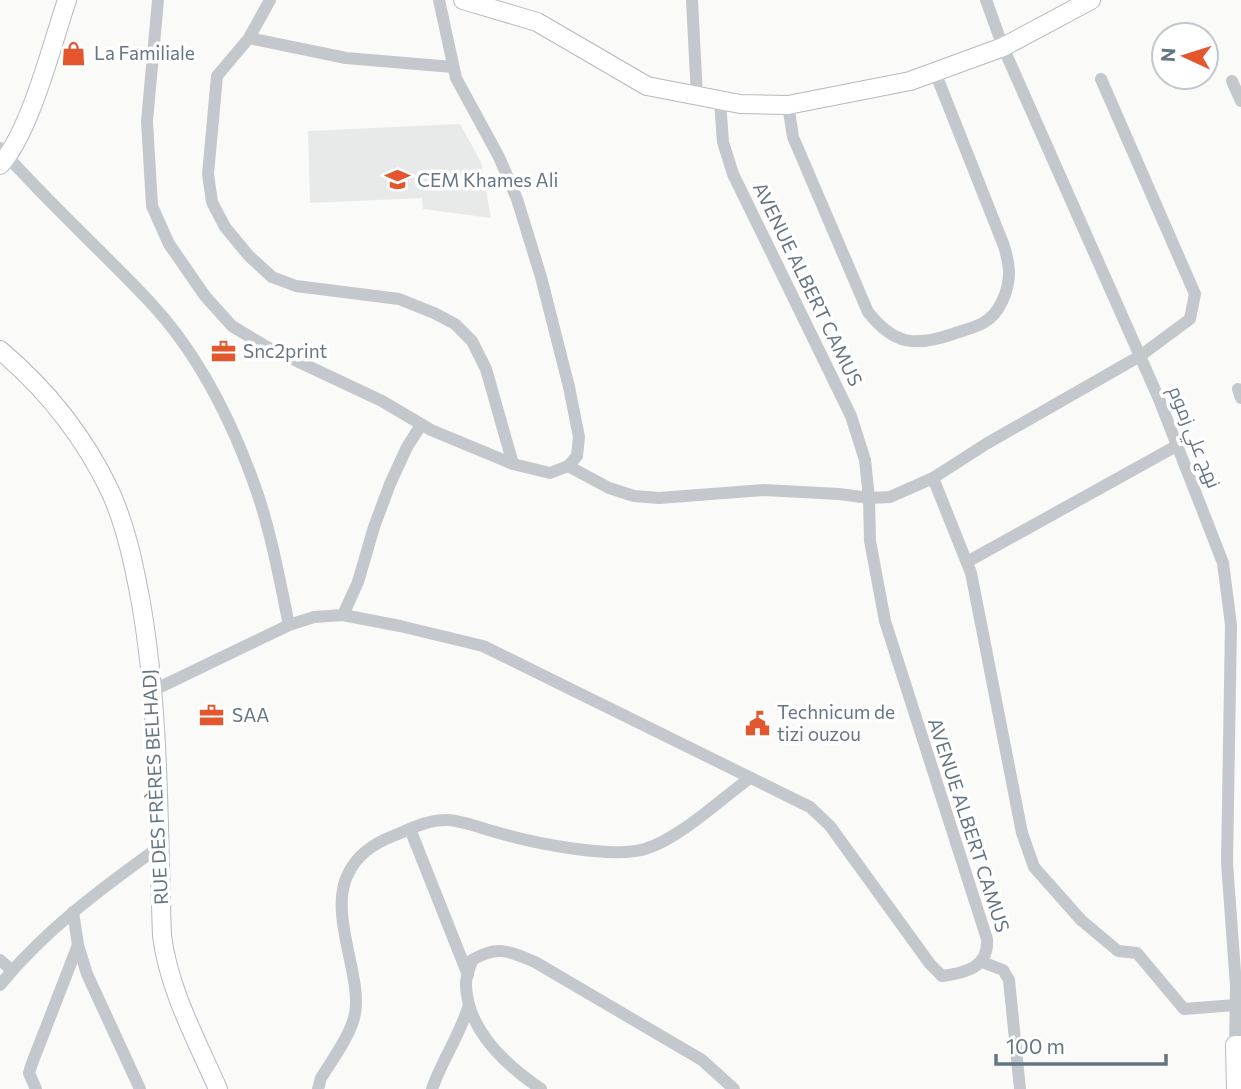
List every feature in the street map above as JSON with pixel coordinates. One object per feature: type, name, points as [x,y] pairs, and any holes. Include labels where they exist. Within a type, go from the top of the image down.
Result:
[{"type":"street","points":[[66,0],[26,121],[3,157],[151,302],[195,358],[227,416],[259,496],[289,625]]},
{"type":"street","points":[[158,0],[147,121],[152,206],[169,244],[205,296],[232,326],[265,346],[382,401],[421,425],[513,464],[550,473],[568,466],[577,456],[579,437],[569,387],[541,277],[517,199],[499,157],[456,78],[439,0]]},
{"type":"street","points":[[270,0],[249,38],[217,76],[208,174],[212,202],[225,227],[249,256],[272,277],[296,286],[399,299],[455,324],[472,341],[486,369],[513,464]]},
{"type":"street","points":[[463,0],[537,22],[647,86],[740,104],[788,105],[910,80],[935,72],[1003,47],[1091,0]]},
{"type":"street","points":[[692,0],[697,97]]},
{"type":"street","name":"نهج علي زموم","points":[[986,0],[1003,47],[1178,445],[1223,563],[1231,625],[1235,706],[1227,863],[1238,1045]]},
{"type":"street","points":[[249,38],[346,58],[453,67]]},
{"type":"street","points":[[788,105],[793,137],[868,312],[879,326],[893,336],[915,343],[932,341],[985,323],[997,310],[1007,290],[1010,270],[1004,246],[935,72]]},
{"type":"street","points":[[568,466],[609,488],[634,496],[659,498],[764,490],[869,498],[890,497],[933,478],[986,444],[1140,356],[1190,319],[1195,294],[1101,79]]},
{"type":"street","points":[[1232,81],[1241,100]]},
{"type":"street","name":"AVENUE ALBERT CAMUS","points":[[153,690],[289,625],[314,617],[343,615],[483,646],[810,807],[830,826],[922,954],[942,976],[957,974],[982,962],[988,950],[987,939],[885,621],[870,541],[865,460],[851,416],[733,174],[723,142],[720,101]]},
{"type":"street","name":"RUE DES FRÈRES BELHADJ","points":[[0,350],[48,396],[75,430],[110,492],[125,531],[135,573],[153,690],[165,964],[218,1089]]},
{"type":"street","points":[[343,615],[358,582],[390,484],[407,447],[421,425]]},
{"type":"street","points":[[967,562],[1178,445]]},
{"type":"street","points":[[933,478],[967,562],[974,587],[1022,833],[1034,867],[1081,920],[1118,951],[1137,953],[1184,1009],[1235,1005]]},
{"type":"street","points":[[318,1089],[354,1017],[356,999],[344,927],[342,895],[347,873],[376,843],[431,821],[449,820],[522,839],[593,850],[628,852],[646,849],[671,837],[750,778]]},
{"type":"street","points":[[410,829],[468,975]]},
{"type":"street","points":[[0,985],[12,970],[73,912],[159,847]]},
{"type":"street","points":[[73,912],[78,945],[87,974],[139,1089]]},
{"type":"street","points":[[36,1089],[29,1073],[31,1066],[78,945]]},
{"type":"street","points":[[541,1089],[515,1072],[492,1046],[469,1005],[465,984],[472,960],[486,952],[508,950],[535,962],[702,1060],[734,1089]]},
{"type":"street","points":[[0,960],[12,970]]},
{"type":"street","points":[[982,962],[1003,970],[1009,980],[1020,1089]]},
{"type":"street","points":[[432,1089],[462,1029],[469,1005]]},
{"type":"street","points":[[1236,1089],[1238,1045]]},
{"type":"shaded area","name":"CEM Khames Ali","points":[[460,124],[481,162],[491,218],[423,209],[422,198],[310,203],[308,131]]},
{"type":"place","name":"La Familiale","points":[[74,53]]},
{"type":"place","name":"CEM Khames Ali","points":[[397,180]]},
{"type":"place","name":"Snc2print","points":[[223,351]]},
{"type":"place","name":"SAA","points":[[212,715]]},
{"type":"place","name":"Technicum de tizi ouzou","points":[[757,723]]}]
